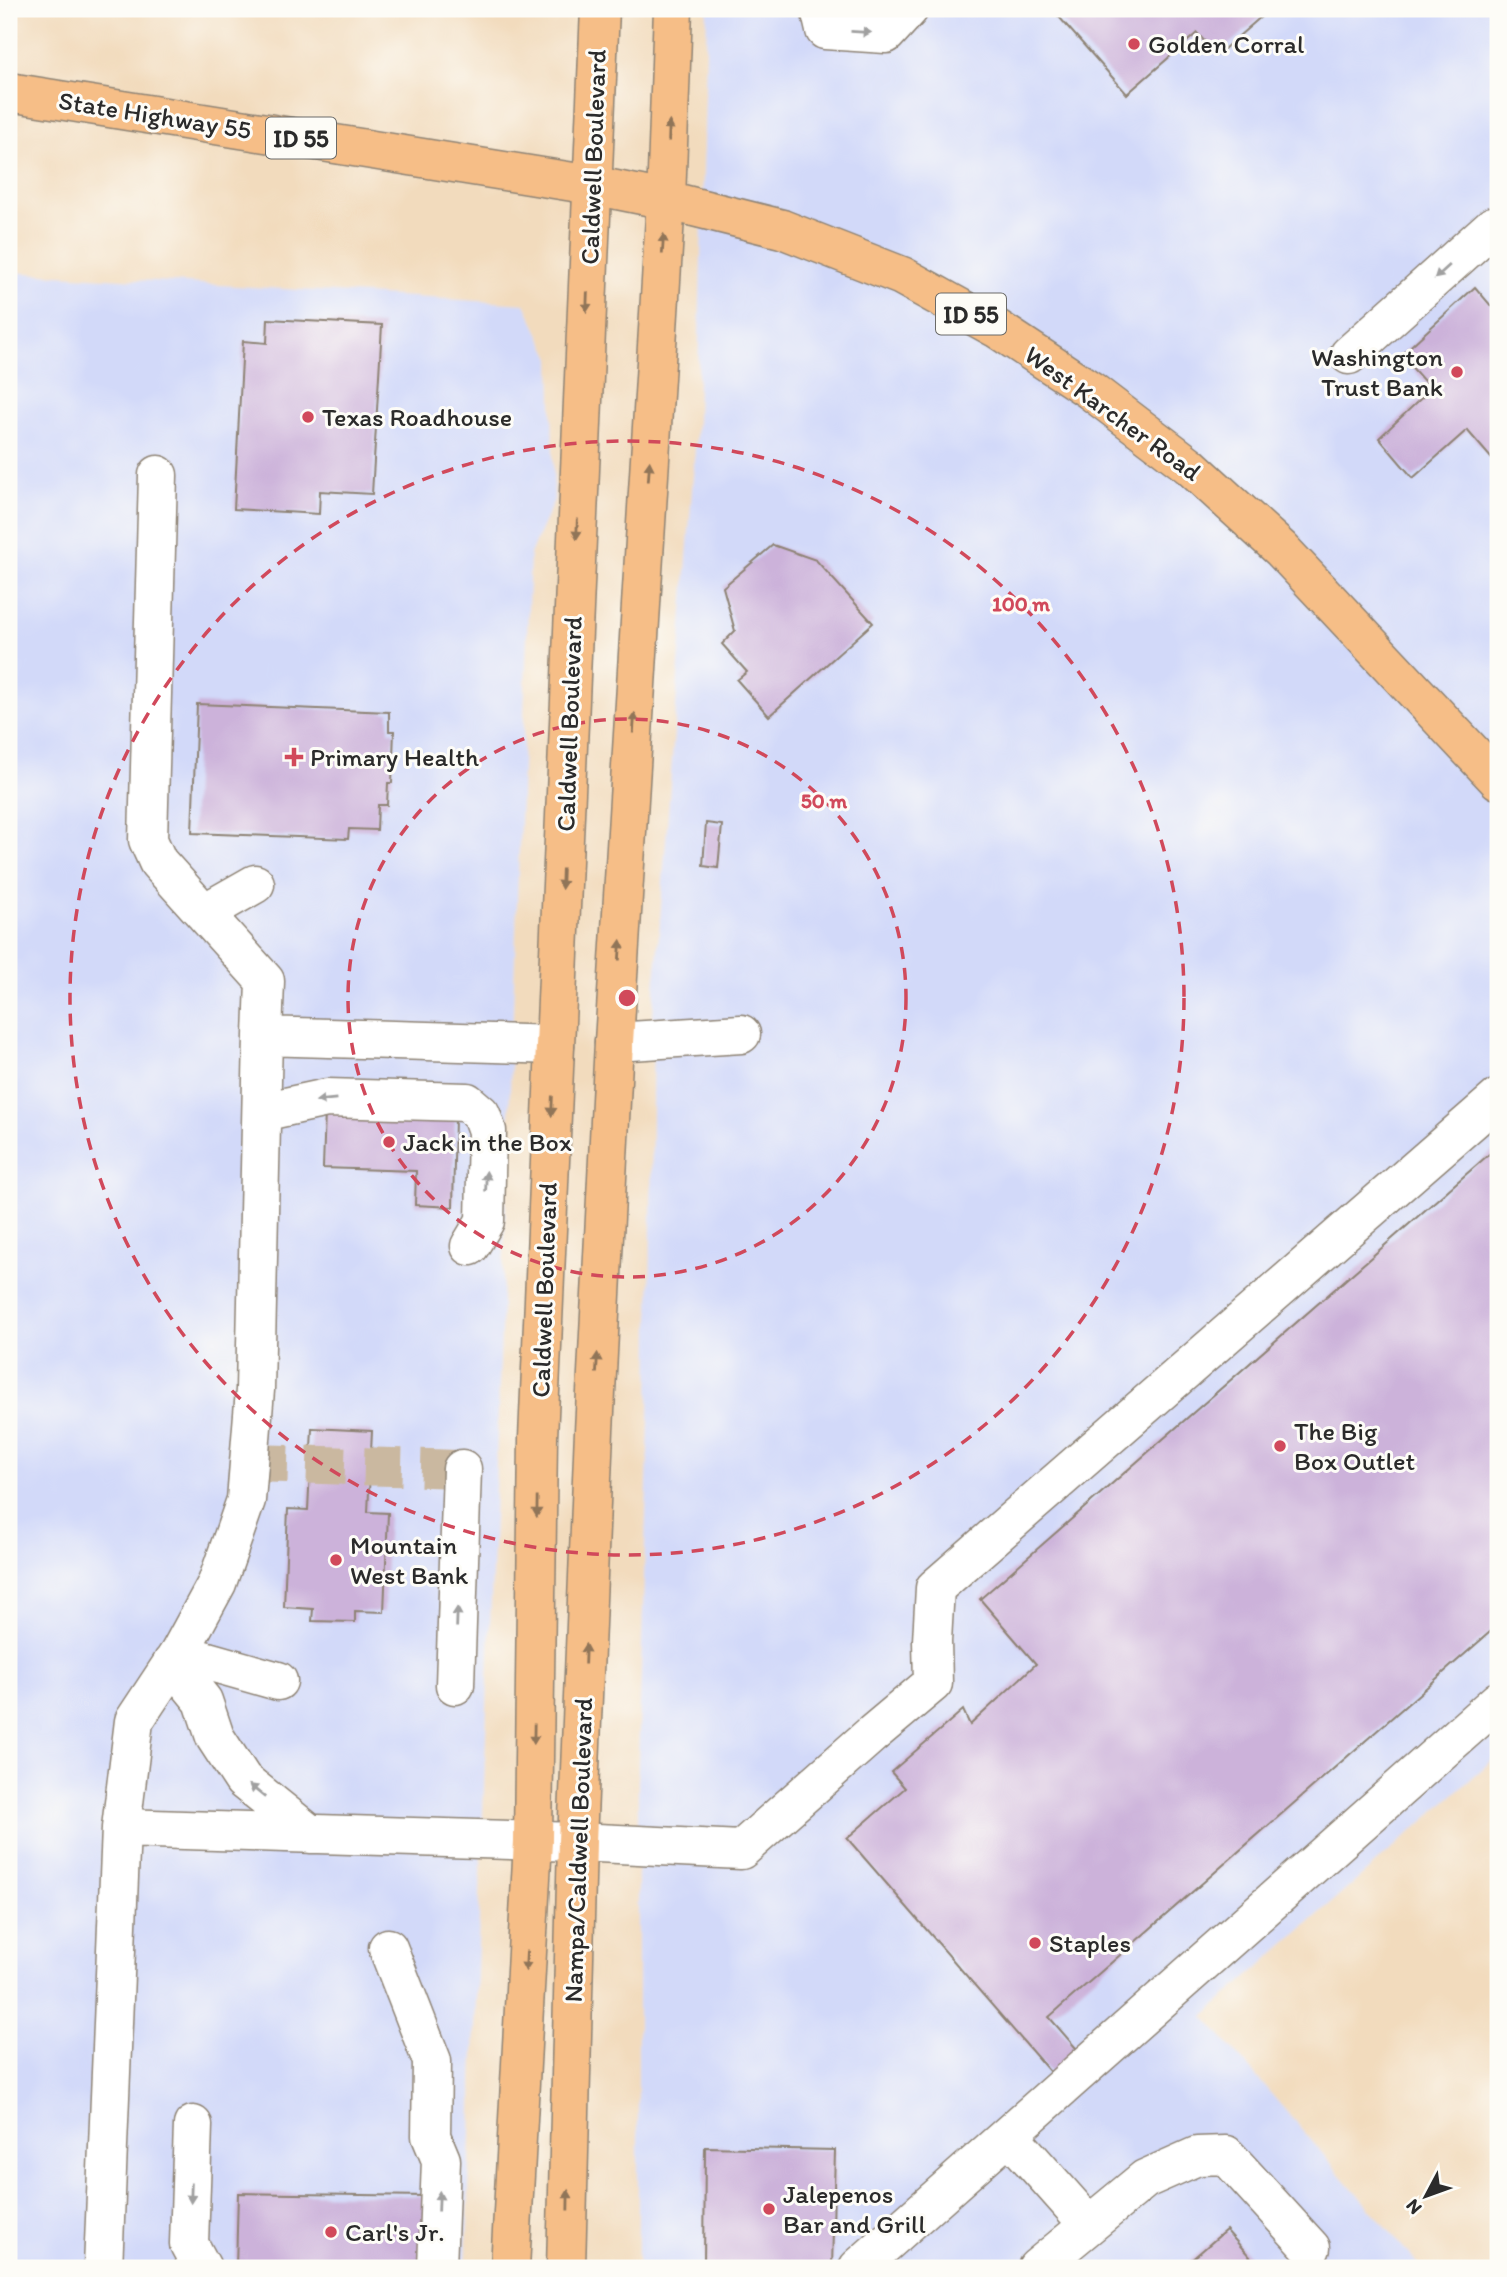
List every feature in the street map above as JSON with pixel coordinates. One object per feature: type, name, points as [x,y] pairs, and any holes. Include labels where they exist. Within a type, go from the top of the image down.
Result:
[{"type":"main road","name":"Caldwell Boulevard","points":[[538,1438],[600,9]]},
{"type":"main road","points":[[614,1042],[666,200],[673,9]]},
{"type":"main road","name":"State Highway 55","points":[[9,92],[592,185]]},
{"type":"main road","name":"West Karcher Road","points":[[592,185],[782,229],[902,276],[996,328],[1090,390],[1189,466],[1281,549],[1498,780]]},
{"type":"main road","name":"Nampa/Caldwell Boulevard","points":[[566,2268],[577,1842],[614,1042]]},
{"type":"main road","name":"Nampa/Caldwell Boulevard","points":[[510,2268],[533,1841],[538,1438]]},
{"type":"lane","points":[[820,9],[825,30],[886,34],[909,9]]},
{"type":"lane","points":[[1349,355],[1493,226]]},
{"type":"lane","points":[[103,2268],[121,1828],[134,1721],[176,1658],[217,1583],[246,1500],[255,1390],[265,981],[158,862],[148,840],[158,475]]},
{"type":"lane","points":[[204,913],[255,884]]},
{"type":"lane","points":[[614,1042],[741,1034]]},
{"type":"lane","points":[[263,1037],[555,1045]]},
{"type":"lane","points":[[262,1112],[327,1098],[467,1102],[481,1114],[487,1131],[485,1221],[470,1246]]},
{"type":"lane","points":[[121,1828],[577,1842],[741,1850],[933,1683],[935,1588],[1498,1098]]},
{"type":"lane","points":[[455,1685],[462,1469]]},
{"type":"lane","points":[[176,1658],[278,1681]]},
{"type":"lane","points":[[176,1658],[203,1701],[215,1737],[243,1780],[310,1834]]},
{"type":"lane","points":[[858,2268],[1498,1701]]},
{"type":"lane","points":[[388,1948],[432,2061],[431,2136],[441,2160],[437,2268]]},
{"type":"lane","points":[[193,2125],[189,2244],[202,2268]]},
{"type":"lane","points":[[1010,2136],[1089,2225]]},
{"type":"lane","points":[[1037,2268],[1144,2179],[1197,2156],[1226,2155],[1311,2248]]},
{"type":"shaded area","points":[[707,9],[1498,9],[1498,1755],[1204,2016],[1421,2268],[638,2268],[638,1764],[649,1421],[653,1015],[697,423]]},
{"type":"shaded area","points":[[9,272],[525,304],[551,358],[554,500],[530,554],[466,2268],[9,2268]]},
{"type":"building","name":"Golden Corral","points":[[1052,9],[1270,9],[1217,55],[1197,33],[1127,94]]},
{"type":"building","name":"Washington Trust Bank","points":[[1475,287],[1498,314],[1498,466],[1467,430],[1413,478],[1379,438],[1431,389],[1401,355]]},
{"type":"building","name":"Texas Roadhouse","points":[[268,319],[382,325],[372,494],[320,491],[319,514],[234,509],[243,341],[267,343]]},
{"type":"building","points":[[773,545],[816,560],[873,623],[769,716],[737,680],[747,672],[722,644],[735,631],[723,587]]},
{"type":"building","name":"Primary Health","points":[[197,704],[389,712],[389,731],[394,731],[392,783],[388,783],[387,805],[378,805],[377,830],[349,829],[348,839],[192,833]]},
{"type":"building","points":[[706,823],[722,825],[718,868],[703,866]]},
{"type":"building","name":"Jack in the Box","points":[[325,1111],[455,1117],[453,1207],[415,1205],[416,1171],[323,1168]]},
{"type":"building","points":[[1495,1149],[1498,1153],[1498,1625],[1049,2017],[1082,2055],[1056,2079],[847,1838],[905,1788],[891,1772],[963,1710],[970,1725],[1036,1664],[980,1599]]},
{"type":"building","name":"Mountain West Bank","points":[[312,1428],[372,1431],[368,1512],[388,1513],[384,1612],[355,1611],[355,1622],[312,1621],[313,1609],[284,1607],[288,1509],[308,1510]]},
{"type":"building","name":"Jalepenos Bar and Grill","points":[[705,2147],[835,2150],[832,2268],[704,2268]]},
{"type":"building","name":"Carl's Jr.","points":[[238,2193],[426,2196],[422,2268],[236,2268]]},
{"type":"building","points":[[1226,2230],[1260,2268],[1182,2268]]},
{"type":"tunnel","points":[[250,1463],[462,1469]]},
{"type":"place","name":"Golden Corral","points":[[1134,44]]},
{"type":"place","name":"Washington Trust Bank","points":[[1457,372]]},
{"type":"place","name":"Texas Roadhouse","points":[[308,417]]},
{"type":"place","name":"Primary Health","points":[[294,757]]},
{"type":"place","name":"Jack in the Box","points":[[389,1142]]},
{"type":"place","name":"The Big Box Outlet","points":[[1280,1446]]},
{"type":"place","name":"Mountain West Bank","points":[[336,1560]]},
{"type":"place","name":"Staples","points":[[1035,1943]]},
{"type":"place","name":"Jalepenos Bar and Grill","points":[[769,2209]]},
{"type":"place","name":"Carl's Jr.","points":[[331,2232]]}]
